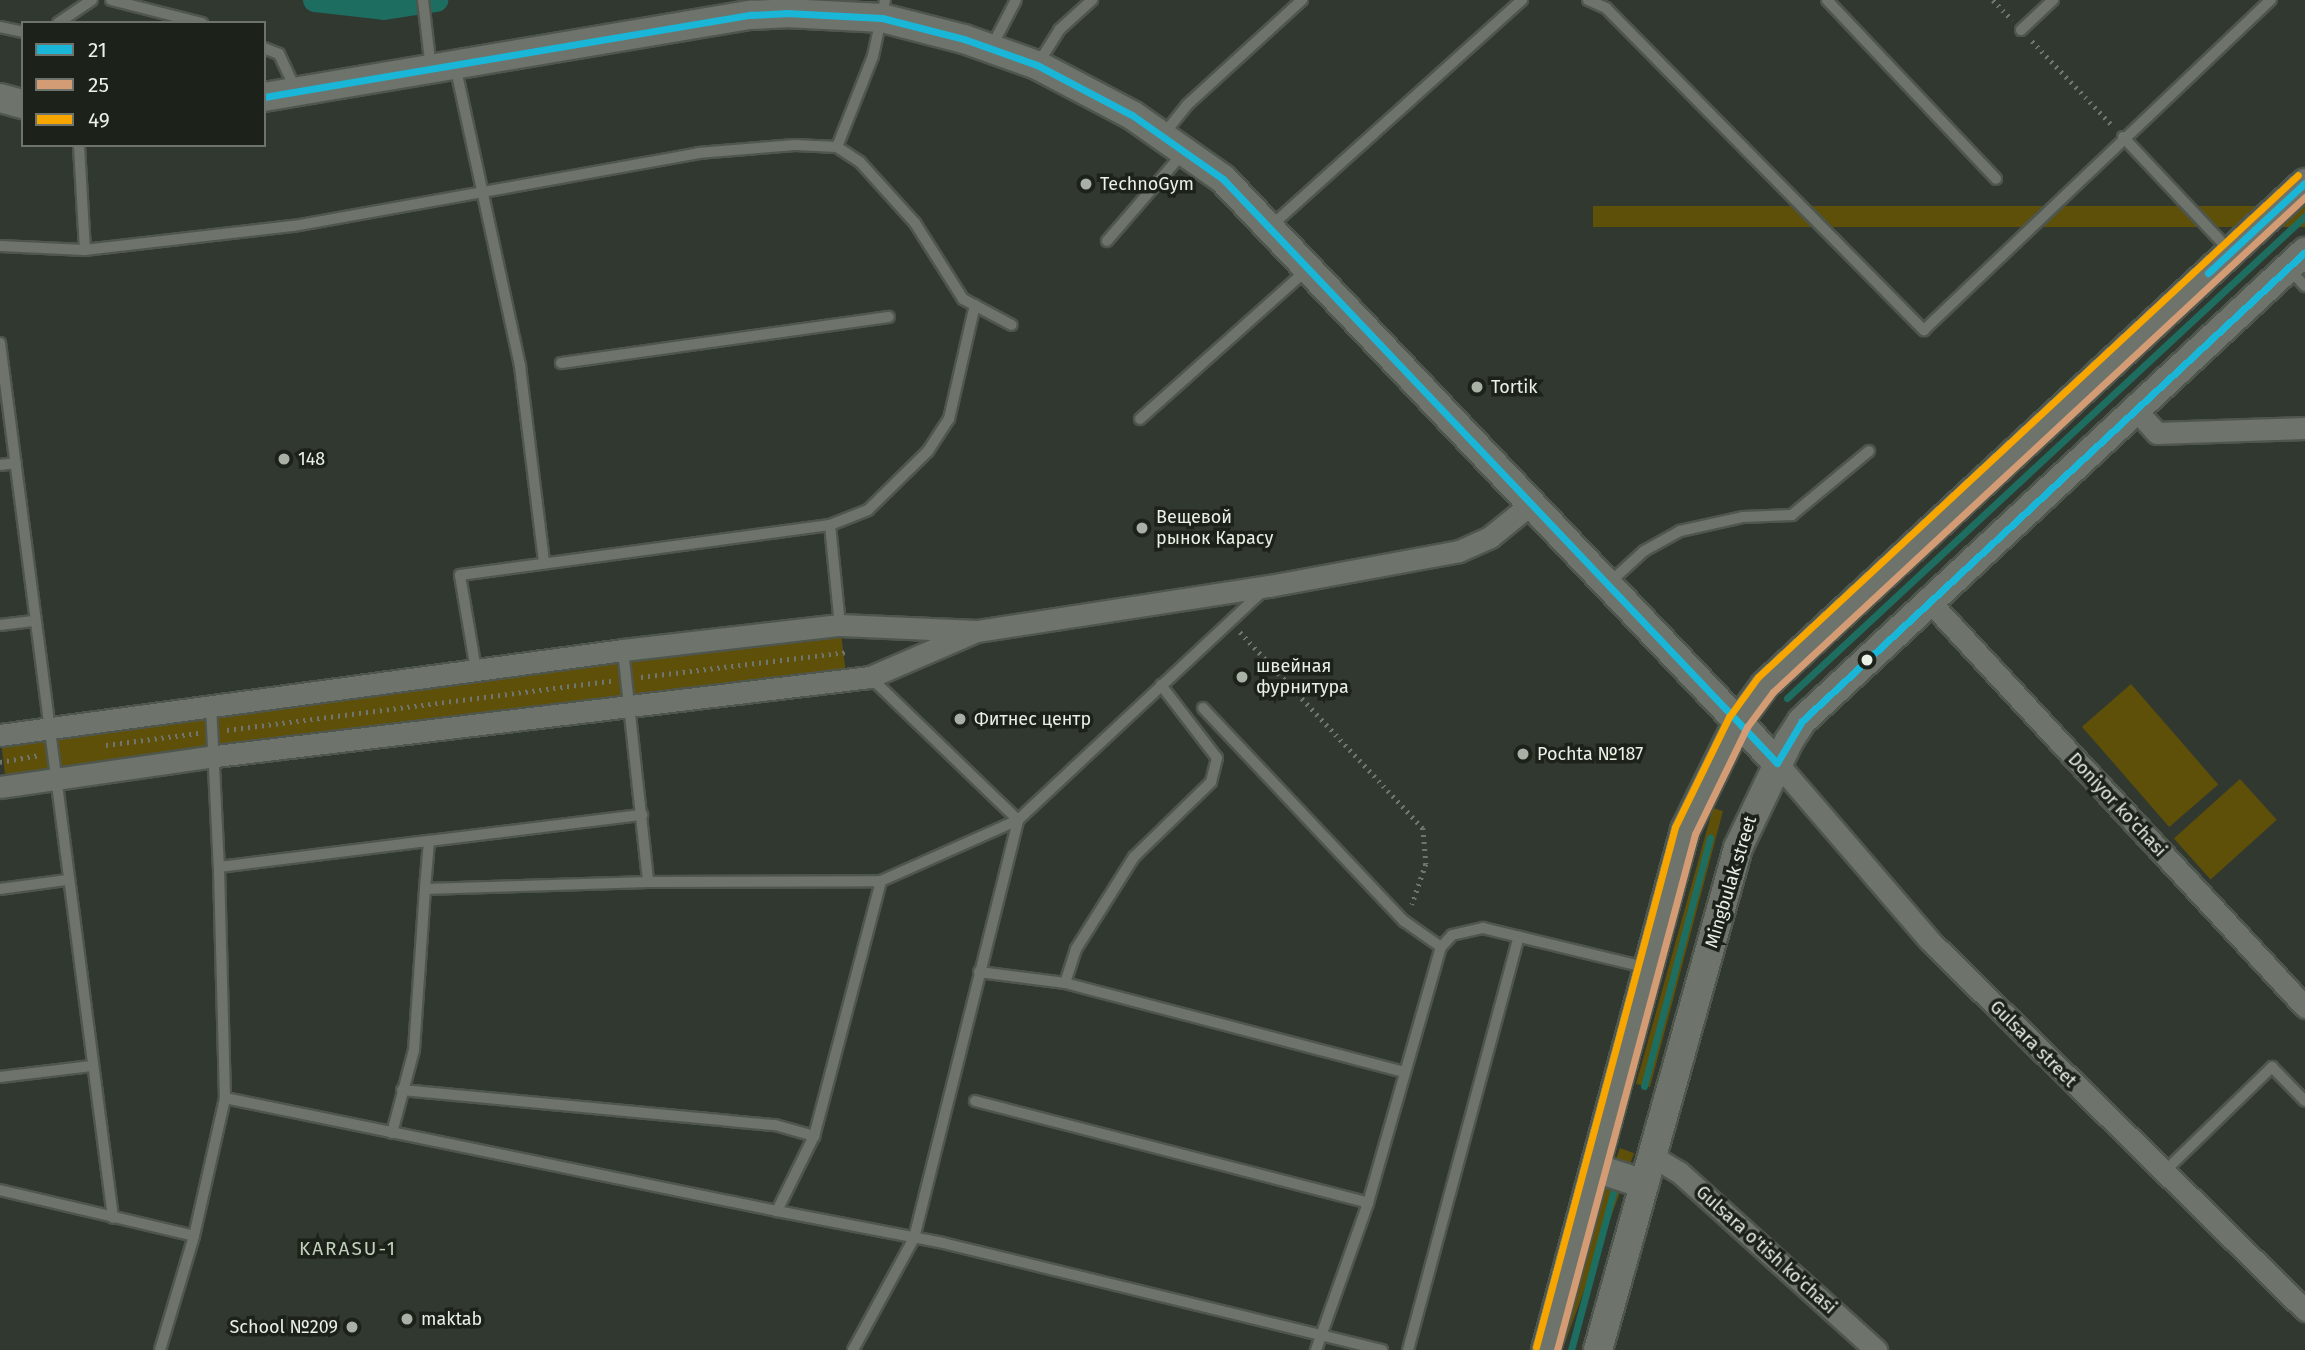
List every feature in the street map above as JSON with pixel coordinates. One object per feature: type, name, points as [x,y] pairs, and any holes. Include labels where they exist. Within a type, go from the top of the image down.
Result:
[{"type":"main road","points":[[266,97],[751,15],[883,9],[1037,65],[1174,142],[1271,226],[1777,763]]},
{"type":"main road","points":[[0,98],[21,103]]},
{"type":"main road","points":[[1546,1350],[1685,830],[1738,722],[1765,685],[2305,183]]},
{"type":"main road","name":"Mingbulak street","points":[[1598,1350],[1738,848],[1777,763],[1802,721],[2136,410],[2299,268]]},
{"type":"main road","points":[[1595,1168],[1644,1184]]},
{"type":"street","points":[[2136,410],[2157,433],[2305,428]]},
{"type":"street","points":[[0,735],[48,726],[623,650],[840,625],[977,631],[1269,586],[1459,551],[1490,537],[1532,503]]},
{"type":"street","name":"Doniyor ko'chasi","points":[[1930,602],[2305,1007]]},
{"type":"street","points":[[0,787],[216,756],[870,677],[977,631]]},
{"type":"street","name":"Gulsara street","points":[[1777,763],[1928,940],[2305,1310]]},
{"type":"street","name":"Gulsara o'tish ko'chasi","points":[[1652,1156],[1679,1172],[1876,1350]]},
{"type":"lane","points":[[61,21],[92,0]]},
{"type":"lane","points":[[111,0],[194,21]]},
{"type":"lane","points":[[423,0],[427,26],[484,192],[520,366],[544,562]]},
{"type":"lane","points":[[991,48],[1016,0]]},
{"type":"lane","points":[[1037,65],[1059,30],[1092,0]]},
{"type":"lane","points":[[1107,241],[1174,142],[1187,105],[1302,0]]},
{"type":"lane","points":[[1271,226],[1522,0]]},
{"type":"lane","points":[[1588,0],[1606,8],[1924,330],[2123,137],[2271,0]]},
{"type":"lane","points":[[1606,8],[1615,0]]},
{"type":"lane","points":[[1827,0],[1996,179]]},
{"type":"lane","points":[[2021,30],[2053,0]]},
{"type":"lane","points":[[837,147],[873,56],[883,9]]},
{"type":"lane","points":[[0,27],[21,32]]},
{"type":"lane","points":[[266,49],[279,54],[296,91]]},
{"type":"lane","points":[[2123,137],[2230,252]]},
{"type":"lane","points":[[0,246],[85,250],[293,226],[698,153],[795,145],[837,147],[860,162],[906,213],[949,281],[975,305],[1012,325]]},
{"type":"lane","points":[[79,147],[85,250]]},
{"type":"lane","points":[[1140,419],[1310,267]]},
{"type":"lane","points":[[476,670],[460,575],[830,524],[868,510],[928,451],[949,419],[975,305]]},
{"type":"lane","points":[[561,363],[889,317]]},
{"type":"lane","points":[[0,343],[91,1066],[113,1218]]},
{"type":"lane","points":[[1608,584],[1644,551],[1680,531],[1744,517],[1792,515],[1869,451]]},
{"type":"lane","points":[[0,465],[16,463]]},
{"type":"lane","points":[[830,524],[840,625]]},
{"type":"lane","points":[[425,889],[648,882],[881,881],[1018,820],[1269,586]]},
{"type":"lane","points":[[0,625],[35,621]]},
{"type":"lane","points":[[623,650],[648,882]]},
{"type":"lane","points":[[870,677],[1018,820]]},
{"type":"lane","points":[[1065,983],[1076,949],[1134,857],[1211,782],[1216,758],[1161,685]]},
{"type":"lane","points":[[160,1350],[194,1236],[225,1098],[216,756],[211,706]]},
{"type":"lane","points":[[1203,708],[1404,921],[1441,947]]},
{"type":"lane","points":[[219,867],[642,815]]},
{"type":"lane","points":[[853,1350],[914,1238],[1018,820]]},
{"type":"lane","points":[[392,1133],[414,1050],[429,841]]},
{"type":"lane","points":[[0,889],[67,880]]},
{"type":"lane","points":[[777,1211],[814,1136],[881,881]]},
{"type":"lane","points":[[1316,1350],[1368,1203],[1441,947],[1451,935],[1483,928],[1648,968]]},
{"type":"lane","points":[[1408,1350],[1519,937]]},
{"type":"lane","points":[[979,972],[1065,983],[1404,1072]]},
{"type":"lane","points":[[0,1077],[91,1066]]},
{"type":"lane","points":[[2164,1172],[2272,1067],[2305,1101]]},
{"type":"lane","points":[[402,1090],[775,1125],[814,1136]]},
{"type":"lane","points":[[225,1098],[914,1238],[1382,1350]]},
{"type":"lane","points":[[975,1101],[1368,1203]]},
{"type":"lane","points":[[0,1190],[194,1236]]},
{"type":"path","points":[[1993,0],[2123,137]]},
{"type":"path","points":[[1229,622],[1423,828],[1426,864],[1404,921]]},
{"type":"path","points":[[90,747],[848,652]]},
{"type":"path","points":[[0,762],[52,753]]},
{"type":"shaded area","points":[[1593,206],[2305,206],[2305,227],[1593,227]]},
{"type":"shaded area","points":[[840,625],[847,680],[6,783],[0,728]]},
{"type":"shaded area","points":[[2131,684],[2218,784],[2169,827],[2082,727]]},
{"type":"shaded area","points":[[2240,779],[2277,820],[2211,879],[2174,839]]},
{"type":"shaded area","points":[[1713,808],[1723,811],[1650,1087],[1636,1084]]},
{"type":"shaded area","points":[[1620,1148],[1634,1153],[1563,1350],[1549,1344]]},
{"type":"waterway","points":[[315,0],[384,8],[436,0]]},
{"type":"waterway","points":[[1787,698],[2305,216]]},
{"type":"waterway","points":[[1644,1086],[1710,838]]},
{"type":"waterway","points":[[1571,1350],[1616,1182]]},
{"type":"transit line","name":"21","points":[[266,97],[751,15],[786,13],[882,18],[964,39],[1037,65],[1132,115],[1223,179],[1777,763],[1802,721],[2305,252]]},
{"type":"transit line","name":"49","points":[[1536,1347],[1675,827],[1729,717],[1758,677],[2298,175]]},
{"type":"transit line","name":"21","points":[[2208,273],[2305,183]]},
{"type":"transit line","name":"25","points":[[1557,1350],[1695,834],[1747,727],[1773,692],[2305,197]]},
{"type":"place","name":"TechnoGym","points":[[1086,184]]},
{"type":"place","name":"Tortik","points":[[1477,387]]},
{"type":"place","name":"148","points":[[284,459]]},
{"type":"place","name":"Вещевой рынок Карасу","points":[[1142,528]]},
{"type":"place","name":"швейная фурнитура","points":[[1242,677]]},
{"type":"place","name":"Фитнес центр","points":[[960,719]]},
{"type":"place","name":"Pochta №187","points":[[1523,754]]},
{"type":"place","name":"maktab","points":[[407,1319]]},
{"type":"place","name":"School №209","points":[[352,1327]]},
{"type":"district","name":"KARASU-1","points":[[348,1249]]}]
